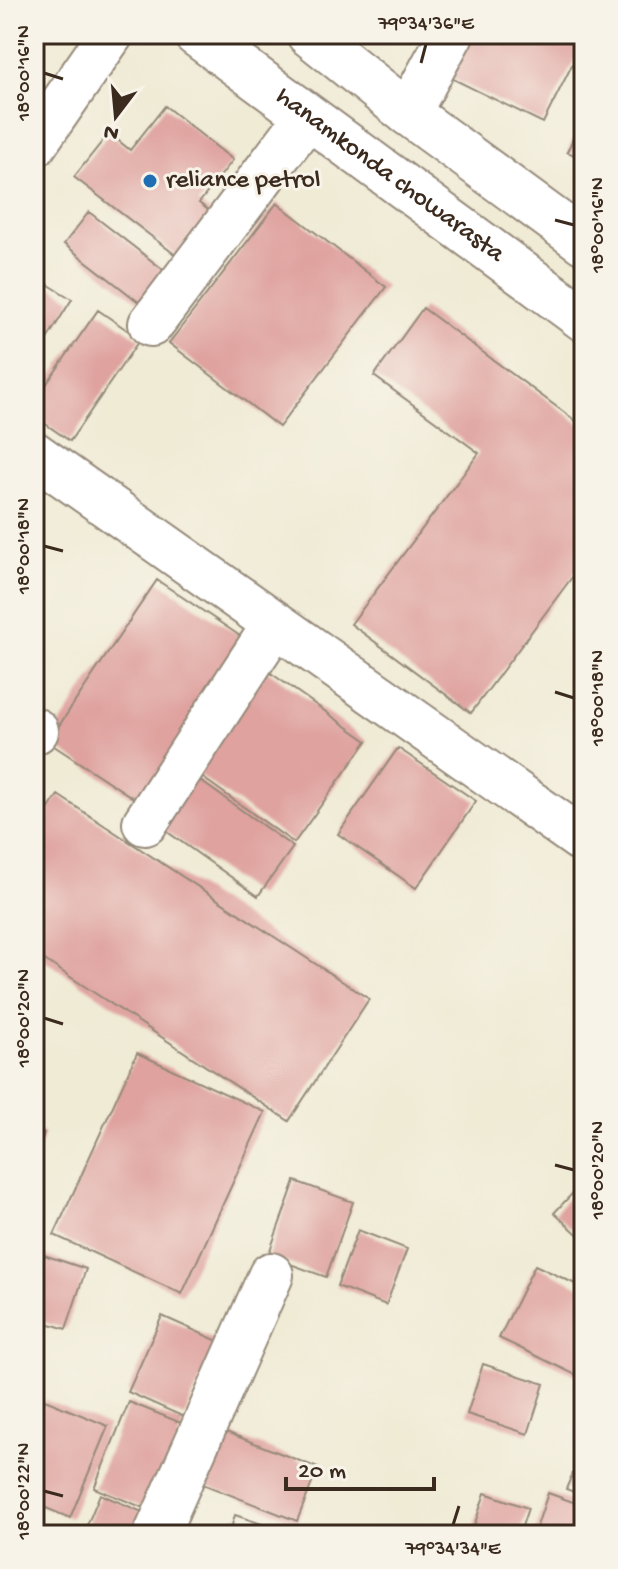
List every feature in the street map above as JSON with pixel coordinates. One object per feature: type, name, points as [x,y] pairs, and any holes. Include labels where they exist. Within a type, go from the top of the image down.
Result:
[{"type":"main road","points":[[34,145],[111,34]]},
{"type":"main road","name":"hanamkonda chowarasta","points":[[196,34],[584,319]]},
{"type":"main road","points":[[309,34],[408,113],[584,242]]},
{"type":"main road","points":[[408,113],[451,34]]},
{"type":"main road","points":[[151,324],[307,117]]},
{"type":"main road","points":[[34,454],[584,841]]},
{"type":"main road","points":[[145,823],[275,624]]},
{"type":"main road","points":[[156,1535],[271,1275]]},
{"type":"building","points":[[470,34],[584,34],[584,41],[543,123],[449,77]]},
{"type":"building","points":[[165,106],[233,160],[199,203],[224,222],[190,266],[74,177],[109,133],[130,150]]},
{"type":"building","points":[[584,114],[584,159],[567,152]]},
{"type":"building","points":[[277,203],[386,287],[279,427],[169,343]]},
{"type":"building","points":[[89,212],[179,282],[153,313],[64,244]]},
{"type":"building","points":[[34,276],[72,299],[34,360]]},
{"type":"building","points":[[423,308],[584,427],[584,561],[471,713],[351,624],[479,453],[374,376]]},
{"type":"building","points":[[98,310],[140,339],[70,441],[34,416],[34,402]]},
{"type":"building","points":[[157,580],[249,642],[141,803],[48,742]]},
{"type":"building","points":[[265,669],[367,741],[294,843],[192,770]]},
{"type":"building","points":[[398,748],[476,801],[416,888],[338,834]]},
{"type":"building","points":[[195,777],[293,847],[258,896],[159,826]]},
{"type":"building","points":[[58,795],[369,999],[289,1121],[34,953],[34,830]]},
{"type":"building","points":[[137,1053],[265,1112],[182,1294],[54,1235]]},
{"type":"building","points":[[34,1130],[44,1133],[35,1161],[34,1161]]},
{"type":"building","points":[[295,1181],[353,1202],[326,1277],[268,1256]]},
{"type":"building","points":[[584,1181],[584,1240],[554,1213]]},
{"type":"building","points":[[358,1230],[407,1249],[386,1305],[337,1286]]},
{"type":"building","points":[[41,1254],[86,1269],[66,1329],[34,1319],[34,1276]]},
{"type":"building","points":[[535,1265],[584,1288],[584,1379],[499,1338]]},
{"type":"building","points":[[162,1316],[218,1341],[184,1417],[128,1392]]},
{"type":"building","points":[[483,1364],[544,1384],[528,1434],[467,1414]]},
{"type":"building","points":[[45,1400],[108,1426],[70,1518],[34,1503],[34,1427]]},
{"type":"building","points":[[129,1402],[184,1424],[149,1510],[94,1488]]},
{"type":"building","points":[[221,1430],[318,1468],[297,1521],[200,1483]]},
{"type":"building","points":[[584,1447],[584,1496],[566,1489]]},
{"type":"building","points":[[485,1493],[528,1508],[519,1535],[471,1535]]},
{"type":"building","points":[[548,1493],[584,1506],[584,1535],[534,1535]]},
{"type":"building","points":[[100,1494],[147,1514],[138,1535],[83,1535]]},
{"type":"building","points":[[235,1515],[283,1531],[282,1535],[229,1535]]},
{"type":"place","name":"reliance petrol","points":[[150,181]]}]
